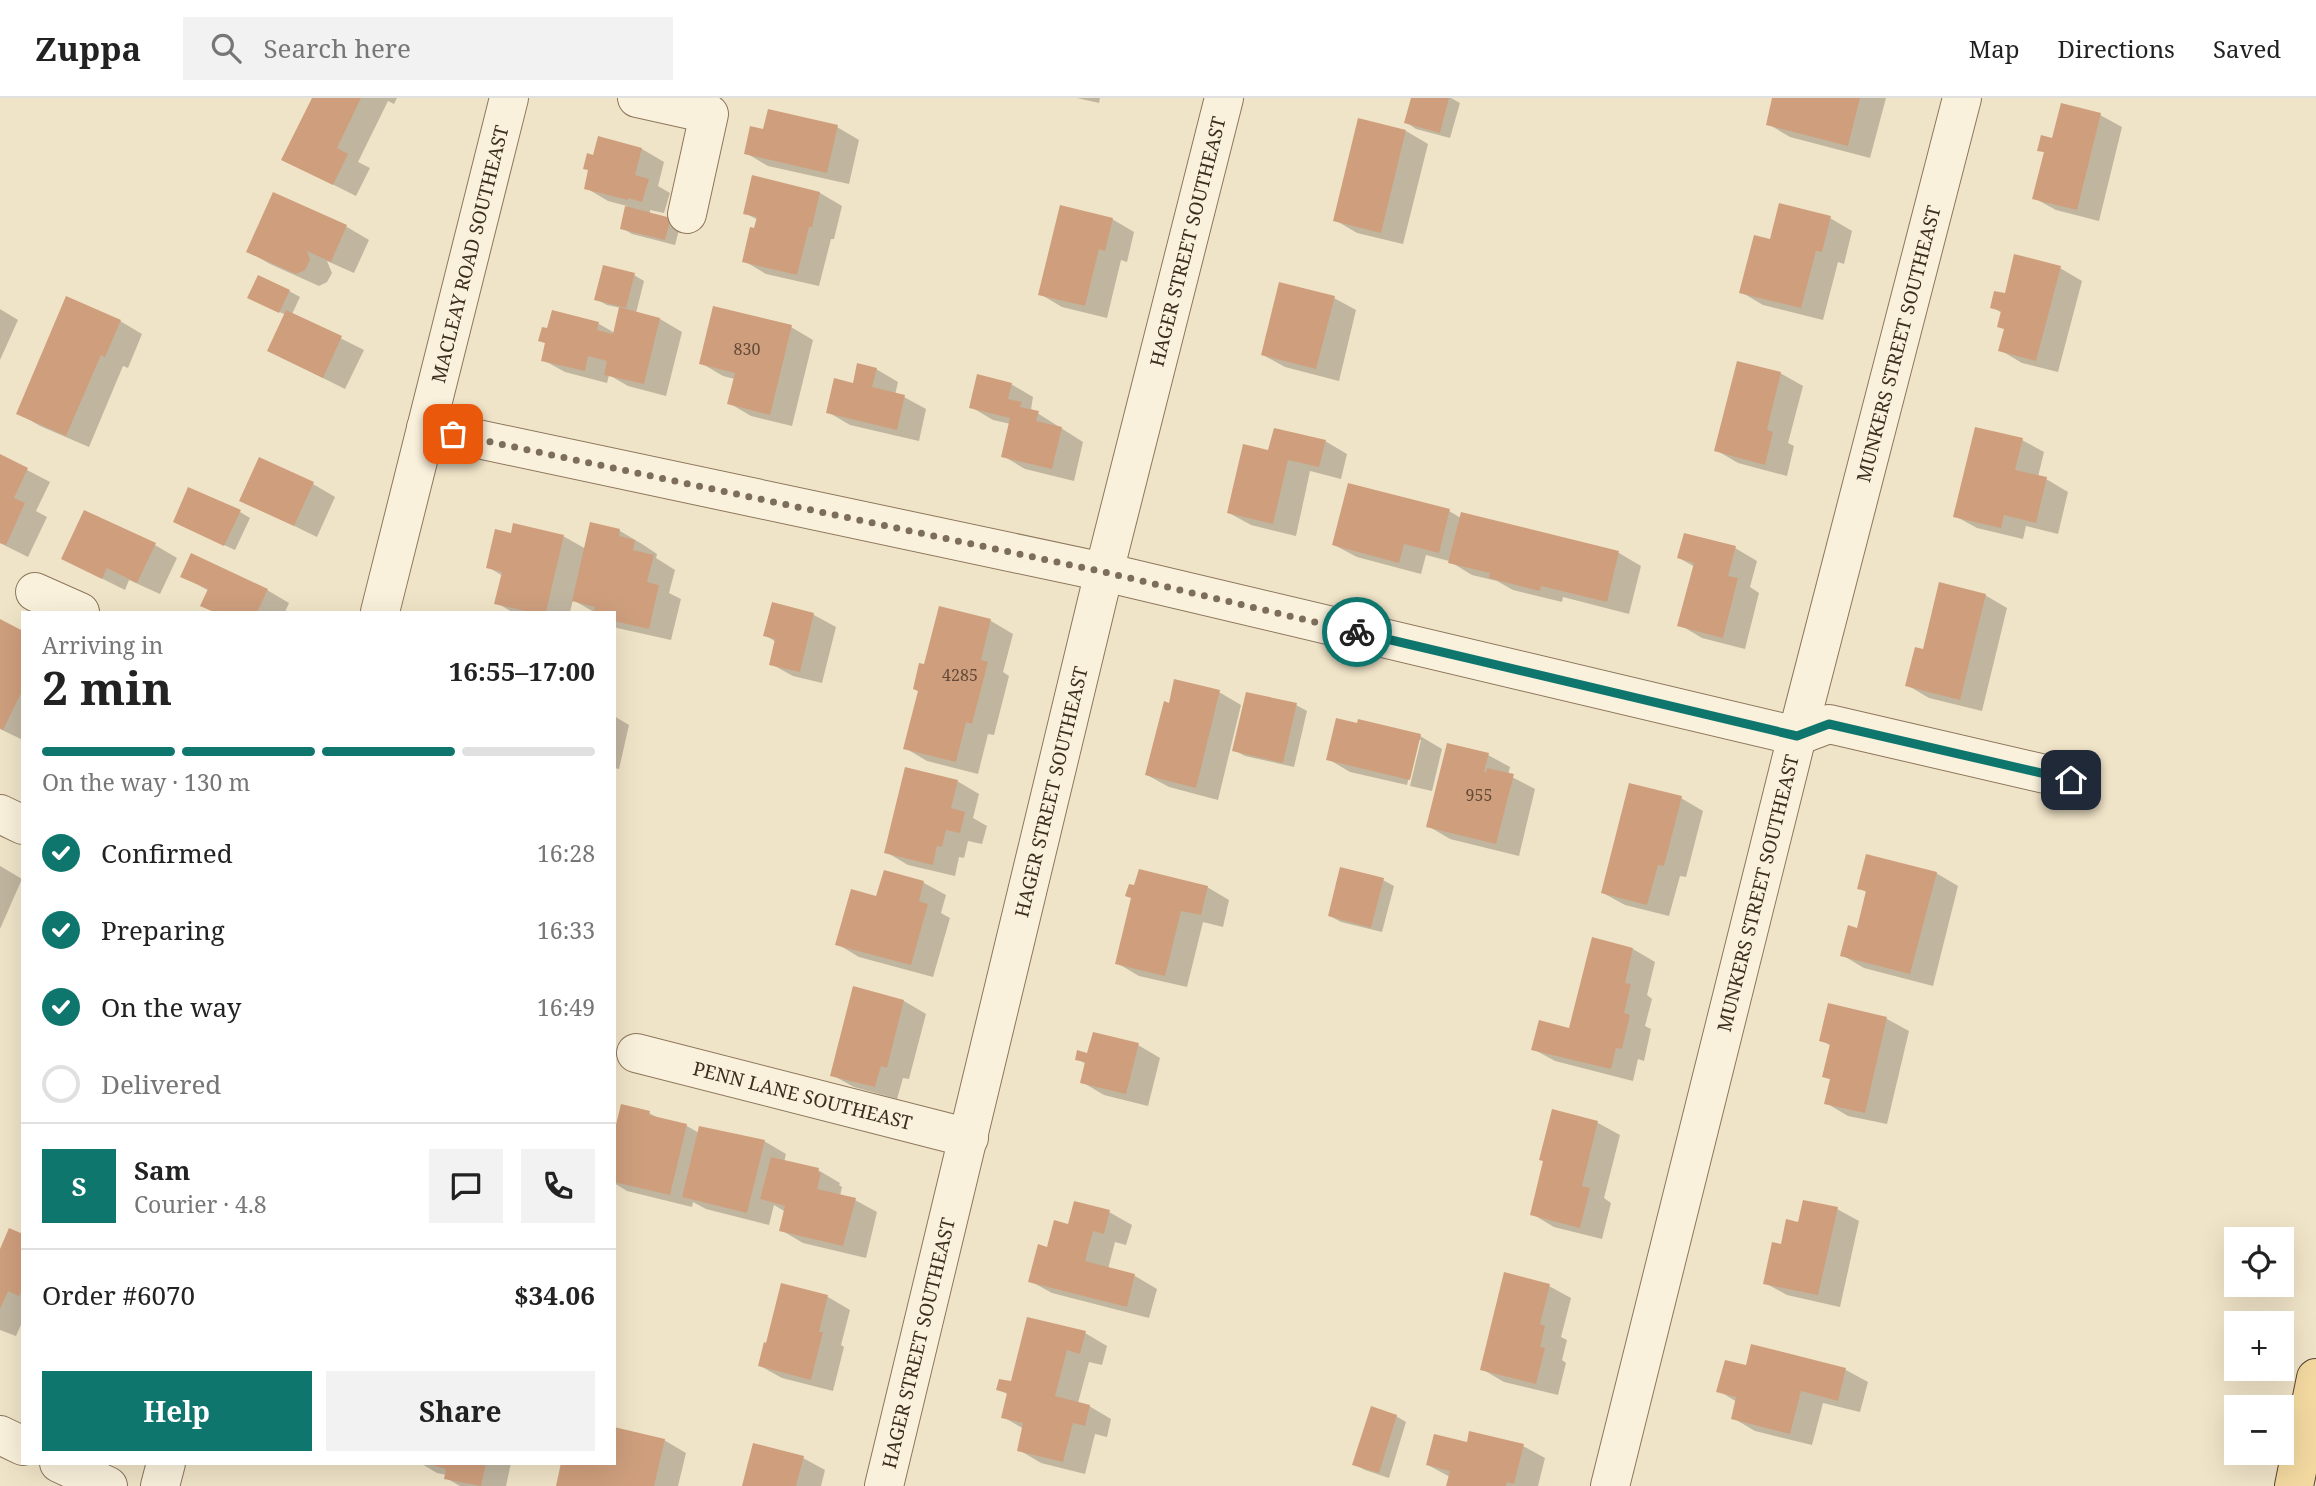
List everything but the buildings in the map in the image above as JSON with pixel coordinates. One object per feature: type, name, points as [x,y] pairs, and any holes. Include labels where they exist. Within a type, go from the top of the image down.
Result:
[{"type":"main road","points":[[2294,1486],[2316,1378]]},
{"type":"street","name":"MACLEAY ROAD SOUTHEAST","points":[[380,611],[509,98]]},
{"type":"street","points":[[637,98],[709,114],[687,214]]},
{"type":"street","name":"HAGER STREET SOUTHEAST","points":[[884,1486],[1104,572],[1224,98]]},
{"type":"street","name":"MUNKERS STREET SOUTHEAST","points":[[1611,1486],[1797,736],[1962,98]]},
{"type":"street","points":[[426,428],[1104,572],[1797,736],[1829,724],[2071,780]]},
{"type":"street","points":[[35,592],[78,611]]},
{"type":"street","points":[[0,814],[21,824]]},
{"type":"street","name":"PENN LANE SOUTHEAST","points":[[636,1053],[969,1138]]},
{"type":"street","points":[[0,1435],[21,1445]]},
{"type":"street","points":[[63,1465],[108,1486]]},
{"type":"street","points":[[160,1486],[165,1465]]},
{"type":"way so far","points":[[453,434],[1104,572],[1357,632]]},
{"type":"route","points":[[1357,632],[1797,736],[1829,724],[2071,780]]}]
